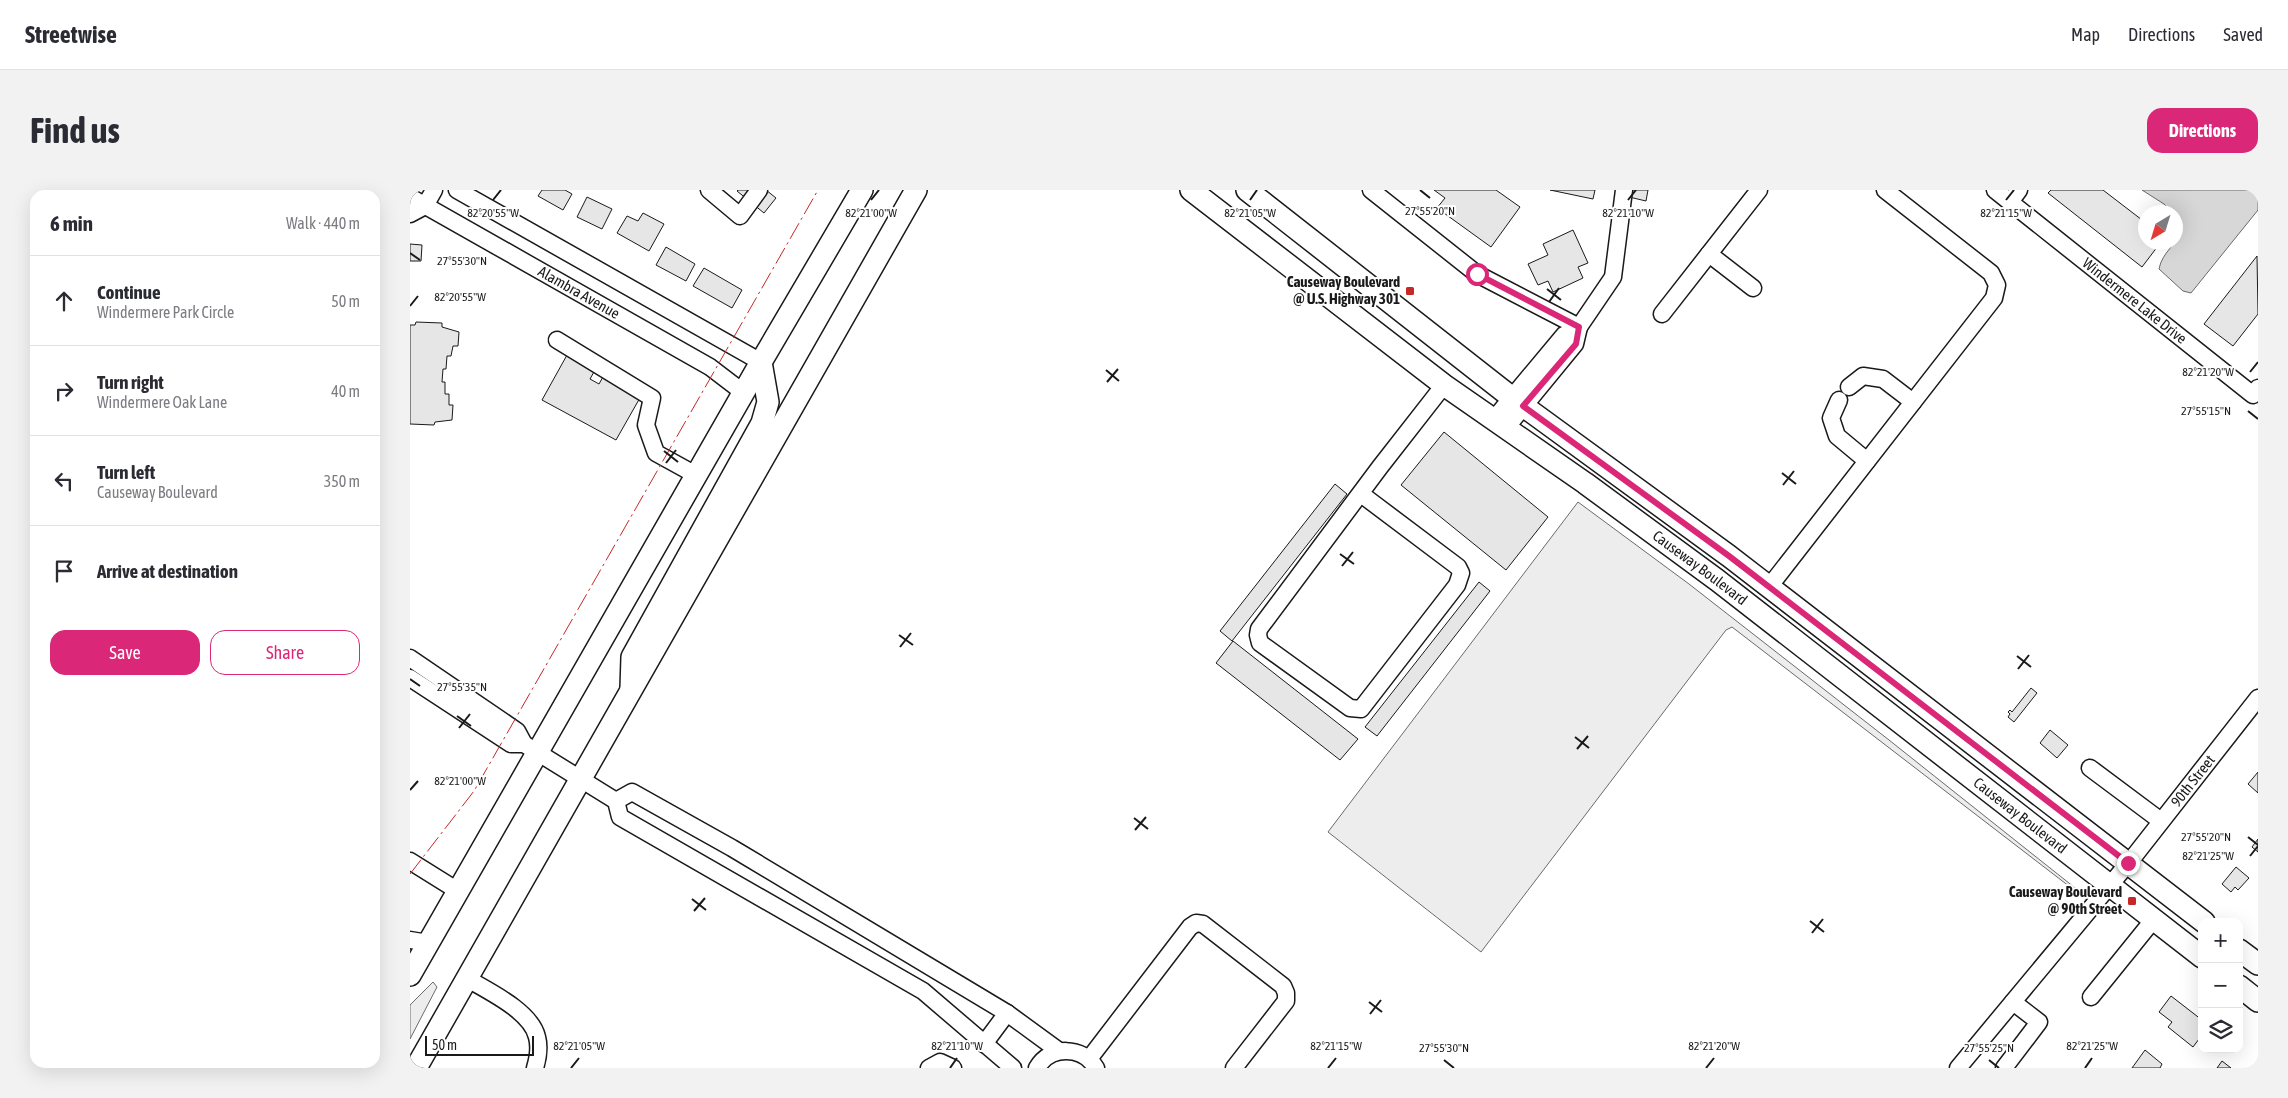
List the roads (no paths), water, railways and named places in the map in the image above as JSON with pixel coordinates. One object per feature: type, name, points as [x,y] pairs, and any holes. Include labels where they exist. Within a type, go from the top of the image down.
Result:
[{"type":"main road","points":[[410,975],[419,942],[458,891],[530,748],[696,475],[862,190]]},
{"type":"main road","points":[[416,1068],[916,190]]},
{"type":"main road","name":"Causeway Boulevard","points":[[1191,190],[1444,385],[1716,580],[2198,953]]},
{"type":"main road","name":"Causeway Boulevard","points":[[1247,190],[1517,401],[1769,586],[2199,918]]},
{"type":"main road","points":[[631,691],[632,657],[762,423],[768,402],[761,362]]},
{"type":"main road","points":[[2243,953],[2258,964]]},
{"type":"main road","points":[[2243,989],[2258,1001]]},
{"type":"street","points":[[410,214],[425,206],[434,190]]},
{"type":"street","name":"Alambra Avenue","points":[[457,190],[761,362]]},
{"type":"street","points":[[709,190],[740,216],[760,190]]},
{"type":"street","points":[[1371,190],[1477,274],[1579,327]]},
{"type":"street","points":[[1500,424],[1564,335],[1579,327],[1613,278],[1624,190]]},
{"type":"street","points":[[1662,314],[1759,190]]},
{"type":"street","points":[[1769,586],[1994,298],[1997,285],[1991,273],[1886,190]]},
{"type":"street","name":"Windermere Lake Drive","points":[[1996,190],[2014,196],[2253,395],[2258,388]]},
{"type":"street","name":"Alambra Avenue","points":[[410,197],[710,367],[744,393]]},
{"type":"street","points":[[1709,254],[1753,288]]},
{"type":"street","points":[[557,340],[652,398],[646,424],[656,453],[696,475]]},
{"type":"street","points":[[1849,387],[1863,376],[1883,379],[1913,402]]},
{"type":"street","points":[[1361,494],[1458,567],[1461,574],[1460,582],[1361,709],[1356,709],[1350,708],[1260,643],[1259,629],[1361,494],[1444,385]]},
{"type":"street","points":[[1838,400],[1831,418],[1837,436],[1867,460]]},
{"type":"street","points":[[410,658],[517,732],[530,748]]},
{"type":"street","points":[[410,678],[511,744],[530,748],[616,800],[620,817],[922,991],[1013,1068]]},
{"type":"street","name":"90th Street","points":[[1958,1068],[2128,863],[2258,698]]},
{"type":"street","points":[[2090,768],[2161,821]]},
{"type":"street","points":[[616,800],[632,792],[732,848],[1007,1013],[1059,1051]]},
{"type":"street","points":[[410,861],[458,891]]},
{"type":"street","points":[[2090,997],[2154,919]]},
{"type":"street","points":[[1038,1068],[1048,1056],[1059,1051],[1080,1053],[1093,1063],[1190,927],[1196,923],[1203,924],[1283,986],[1286,993],[1286,1001],[1234,1068]]},
{"type":"street","points":[[466,978],[501,998],[529,1022],[537,1036],[539,1053],[535,1068]]},
{"type":"street","points":[[2004,1068],[2039,1022],[2013,1002]]},
{"type":"street","points":[[984,1044],[1007,1013]]},
{"type":"street","points":[[929,1068],[940,1062],[954,1068]]},
{"type":"place","name":"Causeway Boulevard @ U.S. Highway 301","points":[[1410,291]]},
{"type":"place","name":"Causeway Boulevard @ 90th Street","points":[[2132,901]]}]
